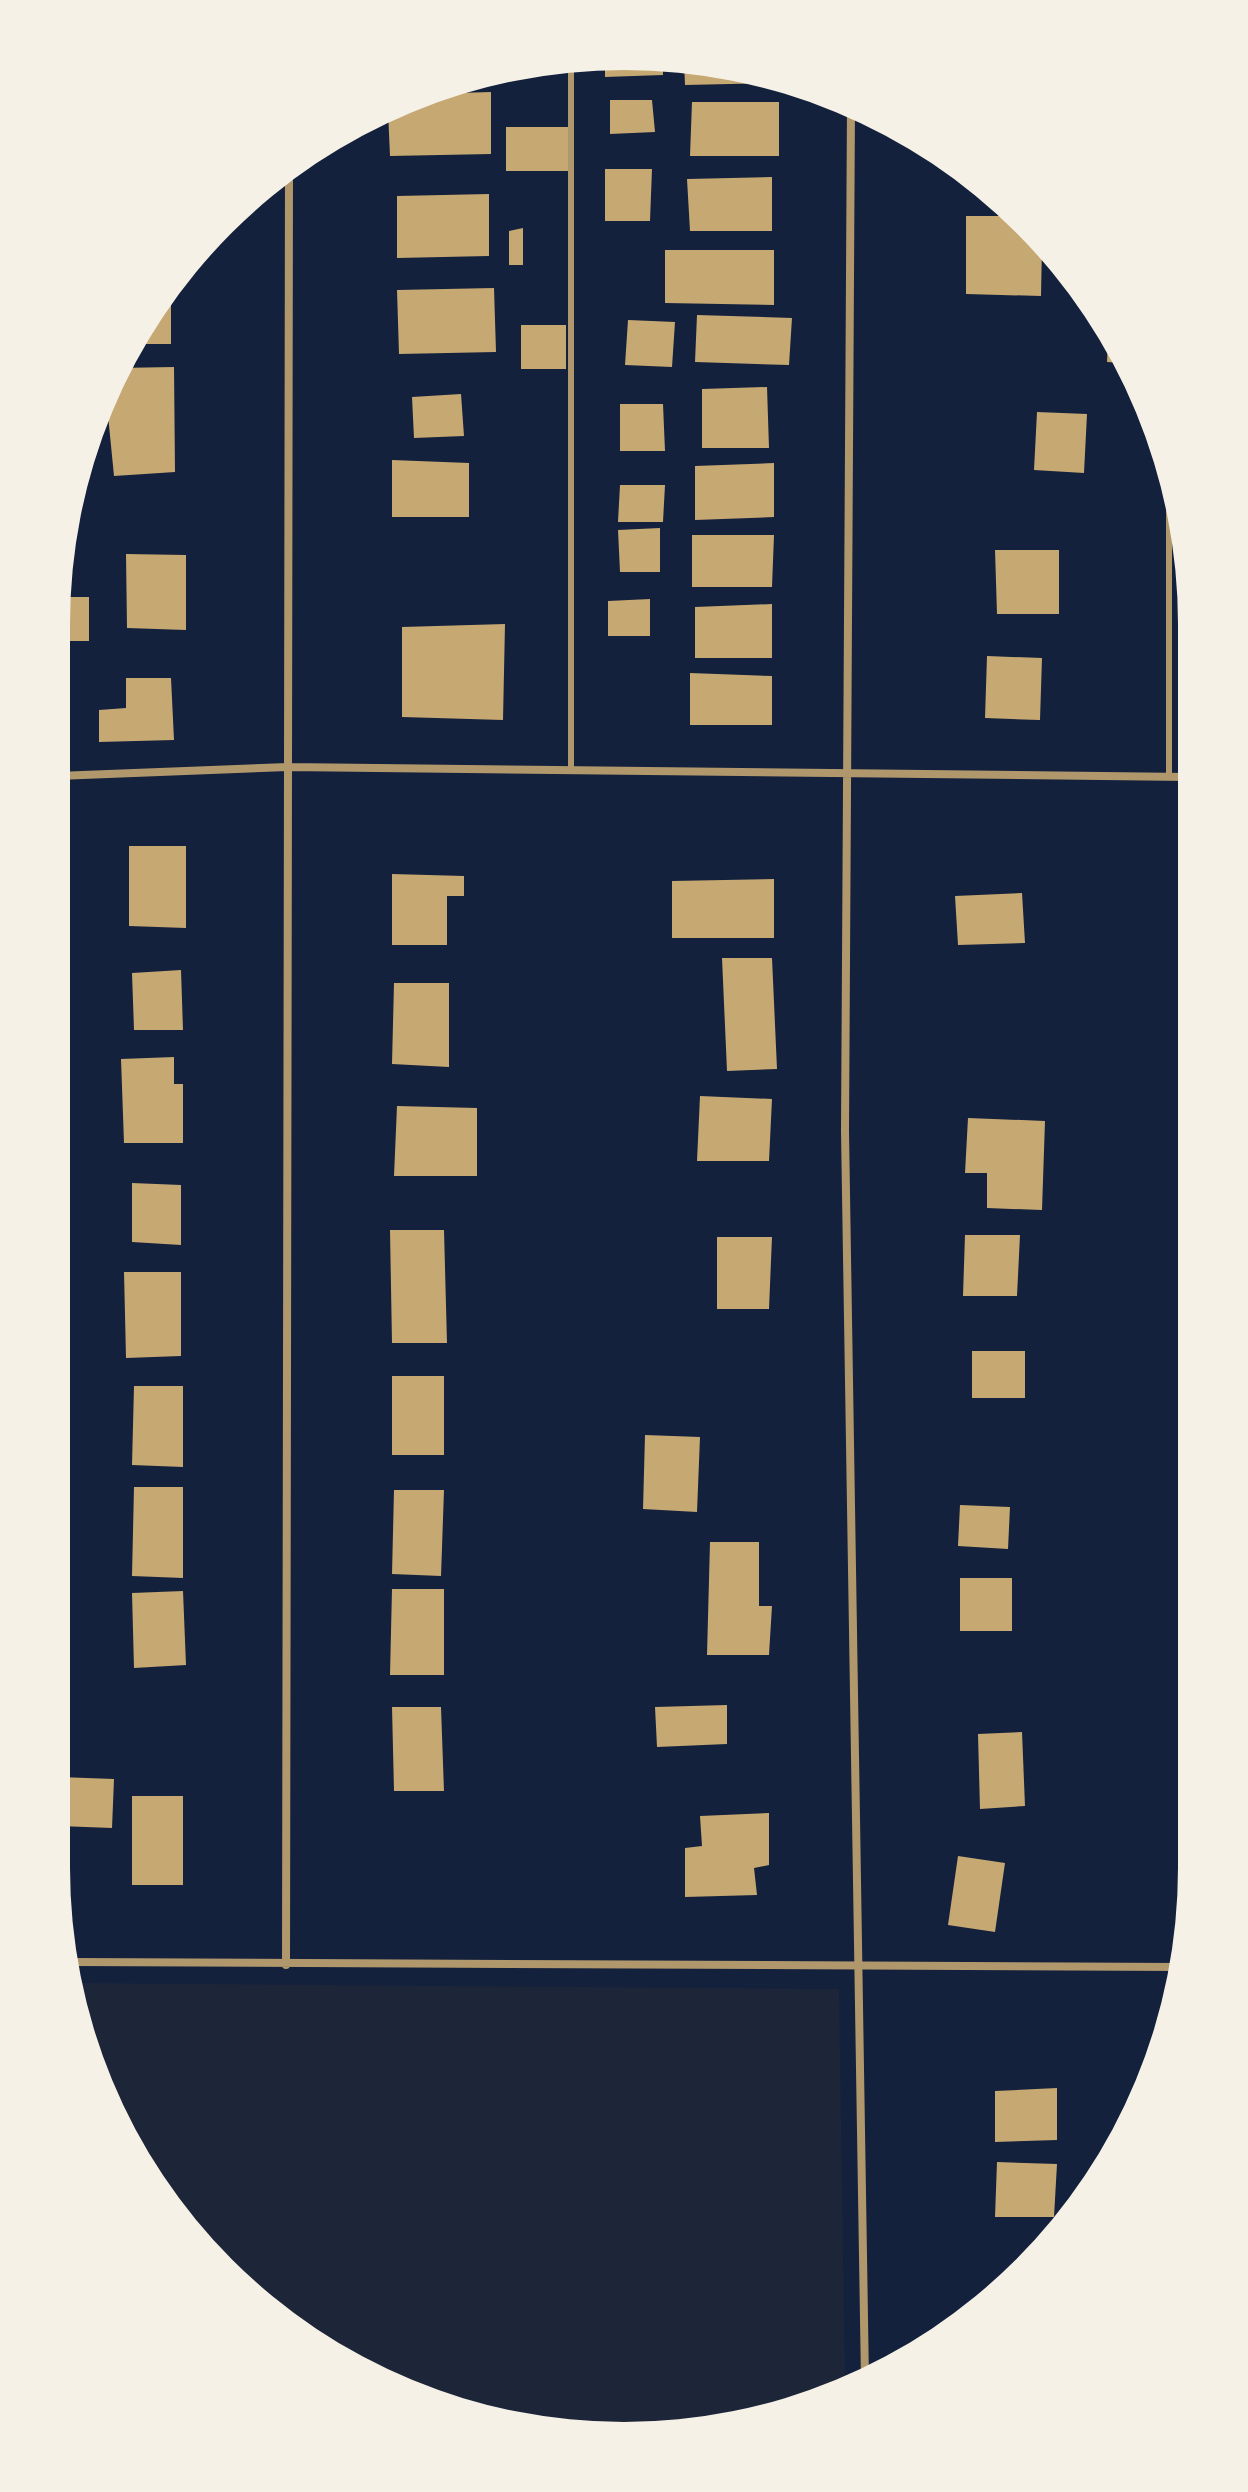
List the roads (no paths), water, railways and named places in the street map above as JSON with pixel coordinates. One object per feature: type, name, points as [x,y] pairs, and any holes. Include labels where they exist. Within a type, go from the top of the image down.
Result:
[{"type":"street","points":[[851,119],[845,1131],[865,2367]]},
{"type":"street","points":[[286,1965],[289,183]]},
{"type":"street","points":[[70,775],[288,767],[1178,777]]},
{"type":"street","points":[[79,1962],[1169,1967]]},
{"type":"lane","points":[[571,73],[571,770]]},
{"type":"lane","points":[[1169,528],[1169,777]]}]
